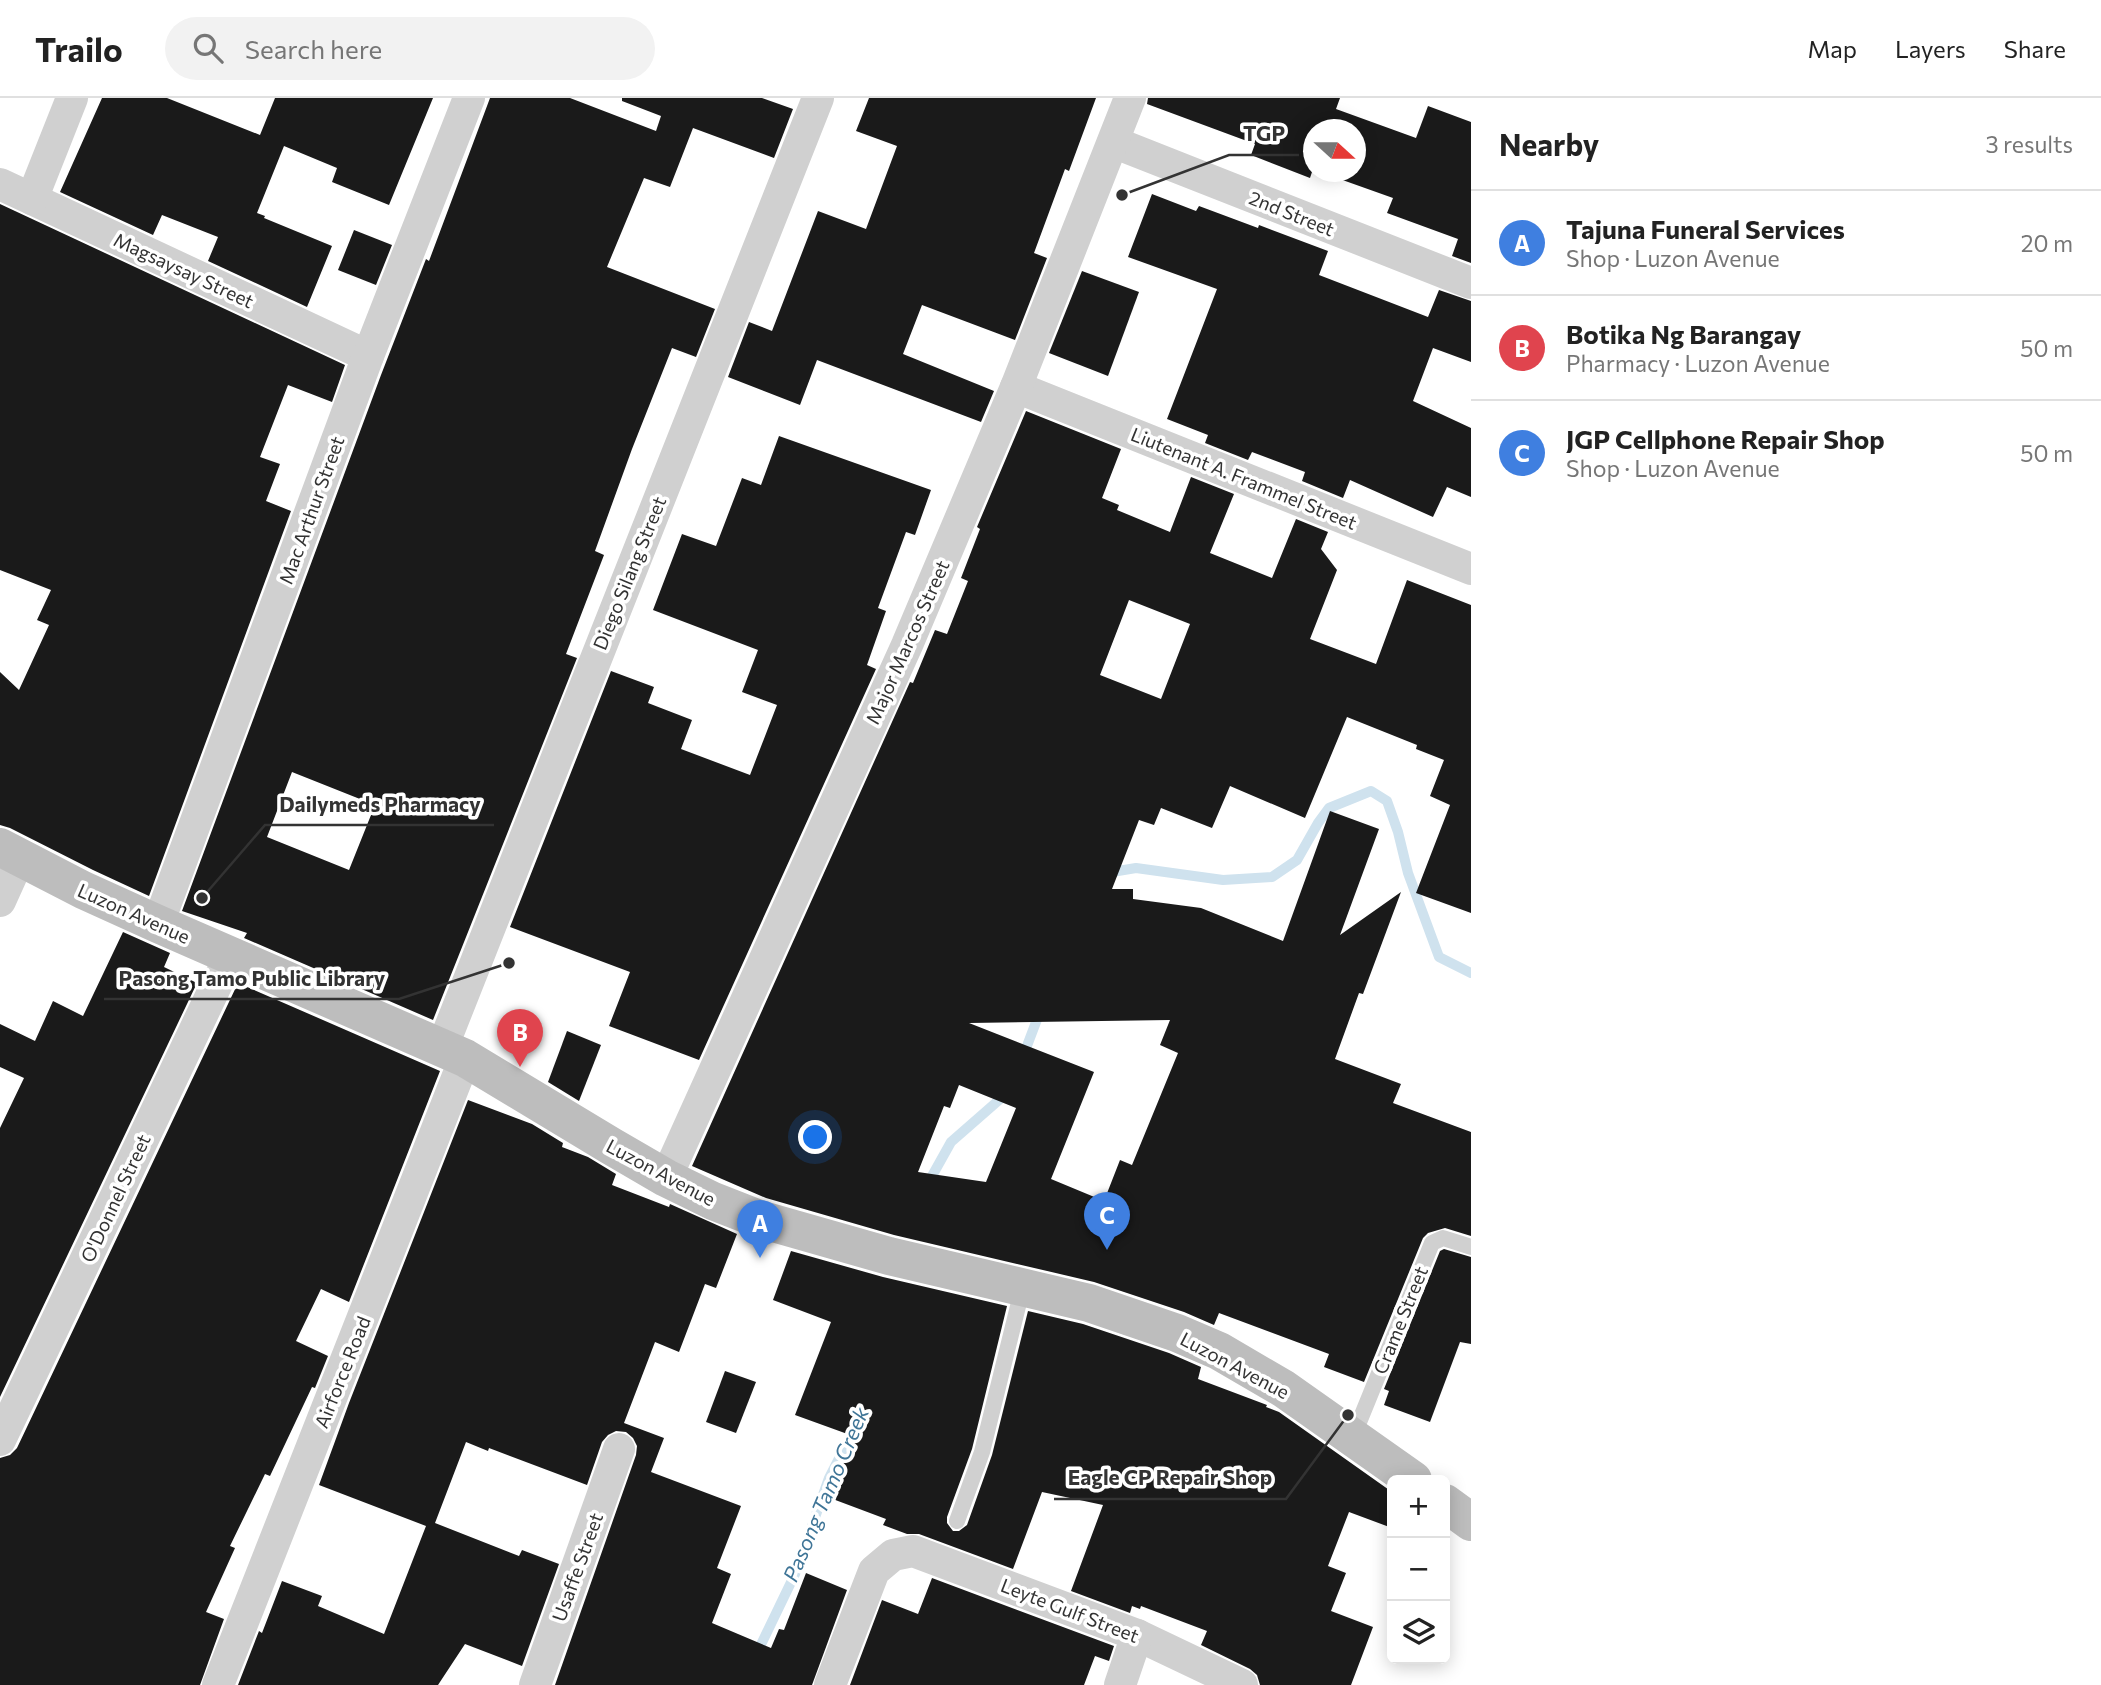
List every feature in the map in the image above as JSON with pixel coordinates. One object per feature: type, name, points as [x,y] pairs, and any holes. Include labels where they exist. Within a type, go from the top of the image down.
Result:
[{"type":"main road","name":"Luzon Avenue","points":[[10,853],[158,924],[454,1053],[666,1178],[725,1205],[817,1236],[889,1256],[1089,1303],[1219,1351],[1284,1389],[1406,1475]]},
{"type":"main road","points":[[1450,1507],[1471,1522]]},
{"type":"street","points":[[32,199],[72,98]]},
{"type":"street","name":"Mac Arthur Street","points":[[158,924],[468,98]]},
{"type":"street","name":"Diego Silang Street","points":[[454,1053],[818,98]]},
{"type":"street","name":"Major Marcos Street","points":[[666,1178],[907,645],[1016,387],[1130,98]]},
{"type":"street","name":"2nd Street","points":[[1113,142],[1471,284]]},
{"type":"street","name":"Magsaysay Street","points":[[0,184],[369,356]]},
{"type":"street","name":"Liutenant A. Frammel Street","points":[[1016,387],[1471,569]]},
{"type":"street","points":[[0,901],[10,853]]},
{"type":"street","name":"O'Donnel Street","points":[[0,1440],[230,956]]},
{"type":"street","name":"Airforce Road","points":[[218,1685],[454,1053]]},
{"type":"street","name":"Usaffe Street","points":[[535,1685],[619,1449]]},
{"type":"street","name":"Leyte Gulf Street","points":[[830,1685],[874,1571],[893,1555],[913,1551],[1137,1635],[1241,1685]]},
{"type":"street","points":[[1120,1685],[1137,1635]]},
{"type":"lane","name":"Crame Street","points":[[1353,1437],[1432,1243],[1443,1238],[1471,1247]]},
{"type":"lane","points":[[957,1521],[982,1452],[1023,1286]]},
{"type":"building","points":[[102,98],[167,98],[260,135],[275,98],[433,98],[389,205],[332,182],[337,168],[284,146],[257,213],[332,246],[307,307],[208,261],[218,237],[162,215],[153,235],[60,192]]},
{"type":"building","points":[[490,98],[570,98],[656,131],[661,116],[622,101],[622,98],[762,98],[793,109],[774,158],[693,128],[670,187],[644,178],[607,267],[715,309],[696,357],[672,348],[595,551],[604,555],[566,654],[577,658],[433,1020],[244,938],[247,933],[182,911],[381,375],[426,259],[429,261]],"holes":[[[292,772],[375,805],[349,870],[267,837]]]},
{"type":"building","points":[[869,98],[1096,98],[1069,171],[1065,169],[1034,253],[1047,258],[1015,340],[922,305],[903,354],[994,391],[981,422],[817,360],[800,405],[728,377],[749,322],[772,331],[818,211],[866,229],[897,146],[856,131]]},
{"type":"building","points":[[1148,98],[1340,98],[1336,109],[1364,119],[1303,119],[1303,175],[1251,155],[1255,144],[1147,104]]},
{"type":"building","points":[[1428,106],[1471,122],[1471,263],[1452,256],[1458,239],[1387,213],[1393,198],[1348,182],[1366,182],[1366,120],[1416,138]]},
{"type":"building","points":[[1152,194],[1196,211],[1199,206],[1258,228],[1259,225],[1328,251],[1319,275],[1428,317],[1439,290],[1471,301],[1471,362],[1433,348],[1413,401],[1471,428],[1471,497],[1447,487],[1433,517],[1350,480],[1343,498],[1302,481],[1305,472],[1252,452],[1248,460],[1205,443],[1208,435],[1167,419],[1217,289],[1128,257]]},
{"type":"building","points":[[0,204],[345,365],[332,402],[288,385],[260,457],[280,464],[266,501],[291,511],[149,896],[0,825],[0,672],[19,690],[49,625],[37,620],[51,590],[0,570]]},
{"type":"building","points":[[354,230],[392,245],[376,285],[338,270]]},
{"type":"building","points":[[1082,271],[1139,292],[1108,376],[1049,353]]},
{"type":"building","points":[[1026,411],[1121,449],[1102,498],[1119,505],[1117,510],[1170,532],[1191,477],[1234,494],[1210,553],[1272,578],[1296,519],[1328,532],[1321,549],[1337,570],[1310,639],[1376,664],[1407,580],[1471,605],[1471,913],[1416,893],[1450,805],[1430,796],[1444,760],[1416,749],[1417,745],[1347,717],[1305,818],[1230,786],[1212,828],[1161,808],[1154,825],[1139,820],[1112,889],[1133,889],[1133,899],[1201,908],[1283,941],[1330,811],[1379,829],[1340,935],[1401,892],[1363,994],[1359,993],[1335,1059],[1401,1084],[1393,1103],[1471,1132],[1471,1236],[1445,1228],[1428,1233],[1423,1238],[1364,1382],[1324,1367],[1329,1354],[1219,1313],[1214,1325],[1184,1312],[1094,1282],[894,1235],[766,1198],[692,1166],[910,682],[913,683],[935,630],[947,634],[968,581],[961,578],[980,529],[977,527]],"holes":[[[1129,600],[1190,624],[1161,699],[1100,675]],[[1170,1020],[1160,1045],[1178,1053],[1132,1165],[1120,1160],[1104,1201],[1051,1179],[1094,1072],[969,1023]],[[959,1085],[1016,1108],[986,1182],[918,1172],[944,1106],[950,1108]]]},
{"type":"building","points":[[779,436],[931,490],[915,535],[906,532],[878,608],[886,611],[867,665],[876,669],[699,1060],[609,1026],[630,972],[510,927],[611,671],[654,687],[648,703],[692,720],[681,749],[750,775],[777,705],[742,692],[758,650],[653,610],[682,534],[716,546],[742,478],[761,485]]},
{"type":"building","points":[[123,932],[170,953],[164,967],[197,983],[0,1397],[0,1128],[24,1078],[0,1067],[0,1024],[35,1041],[53,1001],[83,1016]]},
{"type":"building","points":[[238,983],[440,1071],[349,1302],[321,1289],[296,1341],[328,1356],[315,1388],[312,1387],[270,1476],[265,1474],[230,1546],[235,1548],[206,1612],[224,1619],[200,1685],[0,1685],[0,1458],[10,1455],[17,1448]]},
{"type":"building","points":[[567,1031],[601,1045],[579,1101],[548,1082]]},
{"type":"building","points":[[468,1100],[532,1124],[563,1143],[562,1147],[588,1157],[616,1174],[612,1185],[669,1207],[670,1204],[737,1234],[716,1288],[705,1284],[679,1352],[655,1342],[624,1423],[664,1438],[651,1472],[741,1506],[717,1568],[731,1574],[712,1623],[771,1648],[779,1629],[784,1630],[806,1573],[847,1590],[812,1685],[555,1685],[636,1455],[637,1446],[633,1438],[626,1432],[616,1431],[602,1442],[587,1485],[466,1442],[435,1523],[519,1556],[522,1550],[559,1564],[522,1666],[465,1644],[438,1685],[238,1685],[282,1581],[322,1596],[318,1606],[384,1634],[426,1526],[319,1485]]},
{"type":"building","points":[[1444,1249],[1471,1257],[1471,1344],[1460,1342],[1430,1422],[1384,1405],[1389,1391],[1384,1389],[1440,1251]]},
{"type":"building","points":[[791,1251],[883,1277],[1007,1306],[972,1449],[947,1517],[947,1523],[953,1531],[959,1531],[967,1525],[992,1455],[1028,1311],[1083,1324],[1169,1353],[1201,1367],[1198,1379],[1279,1412],[1387,1488],[1387,1526],[1349,1512],[1328,1566],[1346,1573],[1331,1611],[1373,1627],[1351,1685],[1260,1685],[1257,1675],[1250,1669],[1201,1645],[1207,1631],[1141,1606],[1140,1609],[1132,1606],[1130,1613],[1071,1591],[1103,1505],[1042,1492],[1013,1569],[919,1534],[907,1534],[883,1525],[886,1519],[830,1498],[853,1436],[795,1415],[831,1322],[773,1300]]},
{"type":"building","points":[[725,1371],[756,1382],[736,1433],[706,1422]]},
{"type":"building","points":[[932,1578],[1114,1646],[1109,1661],[1095,1656],[1084,1685],[850,1685],[882,1600],[918,1614]]},
{"type":"waterway","name":"Pasong Tamo Creek","points":[[1106,873],[1136,868],[1223,880],[1272,877],[1297,860],[1329,808],[1371,791],[1387,801],[1408,873],[1439,957],[1471,973]]},
{"type":"waterway","name":"Pasong Tamo Creek","points":[[1022,1059],[1041,1009]]},
{"type":"waterway","name":"Pasong Tamo Creek","points":[[927,1185],[951,1142],[1007,1093]]},
{"type":"waterway","name":"Pasong Tamo Creek","points":[[755,1657],[795,1574],[829,1478],[856,1425]]},
{"type":"place","name":"TGP","points":[[1122,195]]},
{"type":"place","name":"Dailymeds Pharmacy","points":[[202,898]]},
{"type":"place","name":"Pasong Tamo Public Library","points":[[509,963]]},
{"type":"place","name":"Botika Ng Barangay","points":[[520,1067]]},
{"type":"place","name":"JGP Cellphone Repair Shop","points":[[1107,1250]]},
{"type":"place","name":"Tajuna Funeral Services","points":[[760,1258]]},
{"type":"place","name":"Eagle CP Repair Shop","points":[[1348,1415]]}]
